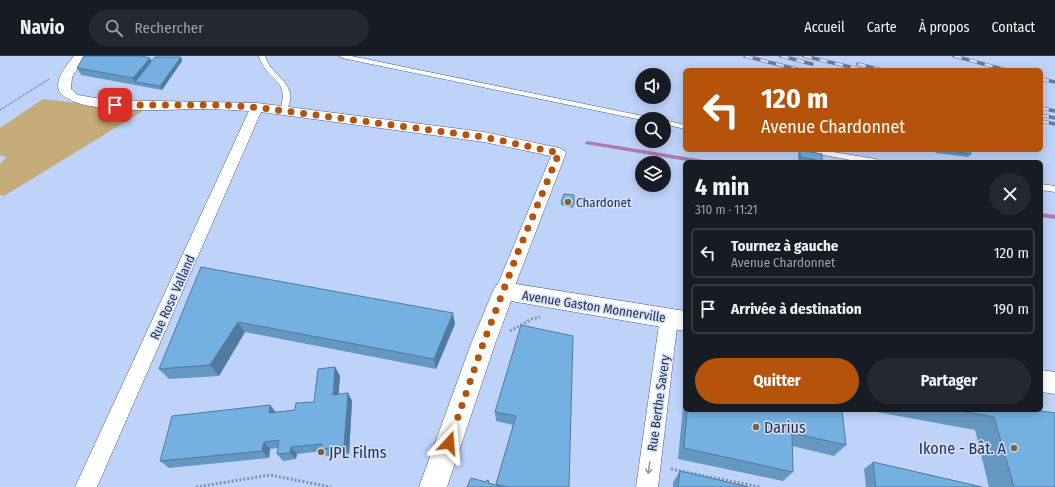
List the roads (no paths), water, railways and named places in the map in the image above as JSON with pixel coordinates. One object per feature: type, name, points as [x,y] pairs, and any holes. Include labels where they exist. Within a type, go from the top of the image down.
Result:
[{"type":"street","points":[[80,56],[64,83],[66,92],[71,96],[88,102],[127,106],[208,105],[257,107],[484,137],[559,153],[483,344],[433,487]]},
{"type":"street","name":"Rue Rose Valland","points":[[86,487],[257,107]]},
{"type":"street","name":"Avenue Gaston Monnerville","points":[[504,291],[677,320]]},
{"type":"street","name":"Rue Berthe Savery","points":[[647,487],[677,320]]},
{"type":"street","points":[[1043,381],[1055,383]]},
{"type":"lane","points":[[262,56],[264,63],[288,90],[288,99],[284,110]]},
{"type":"lane","points":[[342,56],[635,116]]},
{"type":"lane","points":[[671,124],[683,127]]},
{"type":"lane","points":[[818,152],[864,160]]},
{"type":"lane","points":[[1043,187],[1055,189]]},
{"type":"waterway","points":[[587,143],[692,160]]},
{"type":"waterway","points":[[1043,215],[1055,217]]},
{"type":"railway","points":[[745,56],[792,68]]},
{"type":"railway","points":[[781,56],[812,64]]},
{"type":"railway","points":[[804,56],[855,68]]},
{"type":"railway","points":[[954,56],[999,68]]},
{"type":"railway","points":[[858,64],[874,68]]},
{"type":"railway","points":[[1043,79],[1055,82]]},
{"type":"railway","points":[[1043,108],[1055,111]]},
{"type":"railway","points":[[1043,115],[1055,118]]},
{"type":"railway","points":[[1043,121],[1055,124]]},
{"type":"place","name":"Chardonet","points":[[568,202]]},
{"type":"place","name":"Darius","points":[[756,427]]},
{"type":"place","name":"Ikone - Bât. A","points":[[1014,448]]},
{"type":"place","name":"JPL Films","points":[[321,452]]}]
